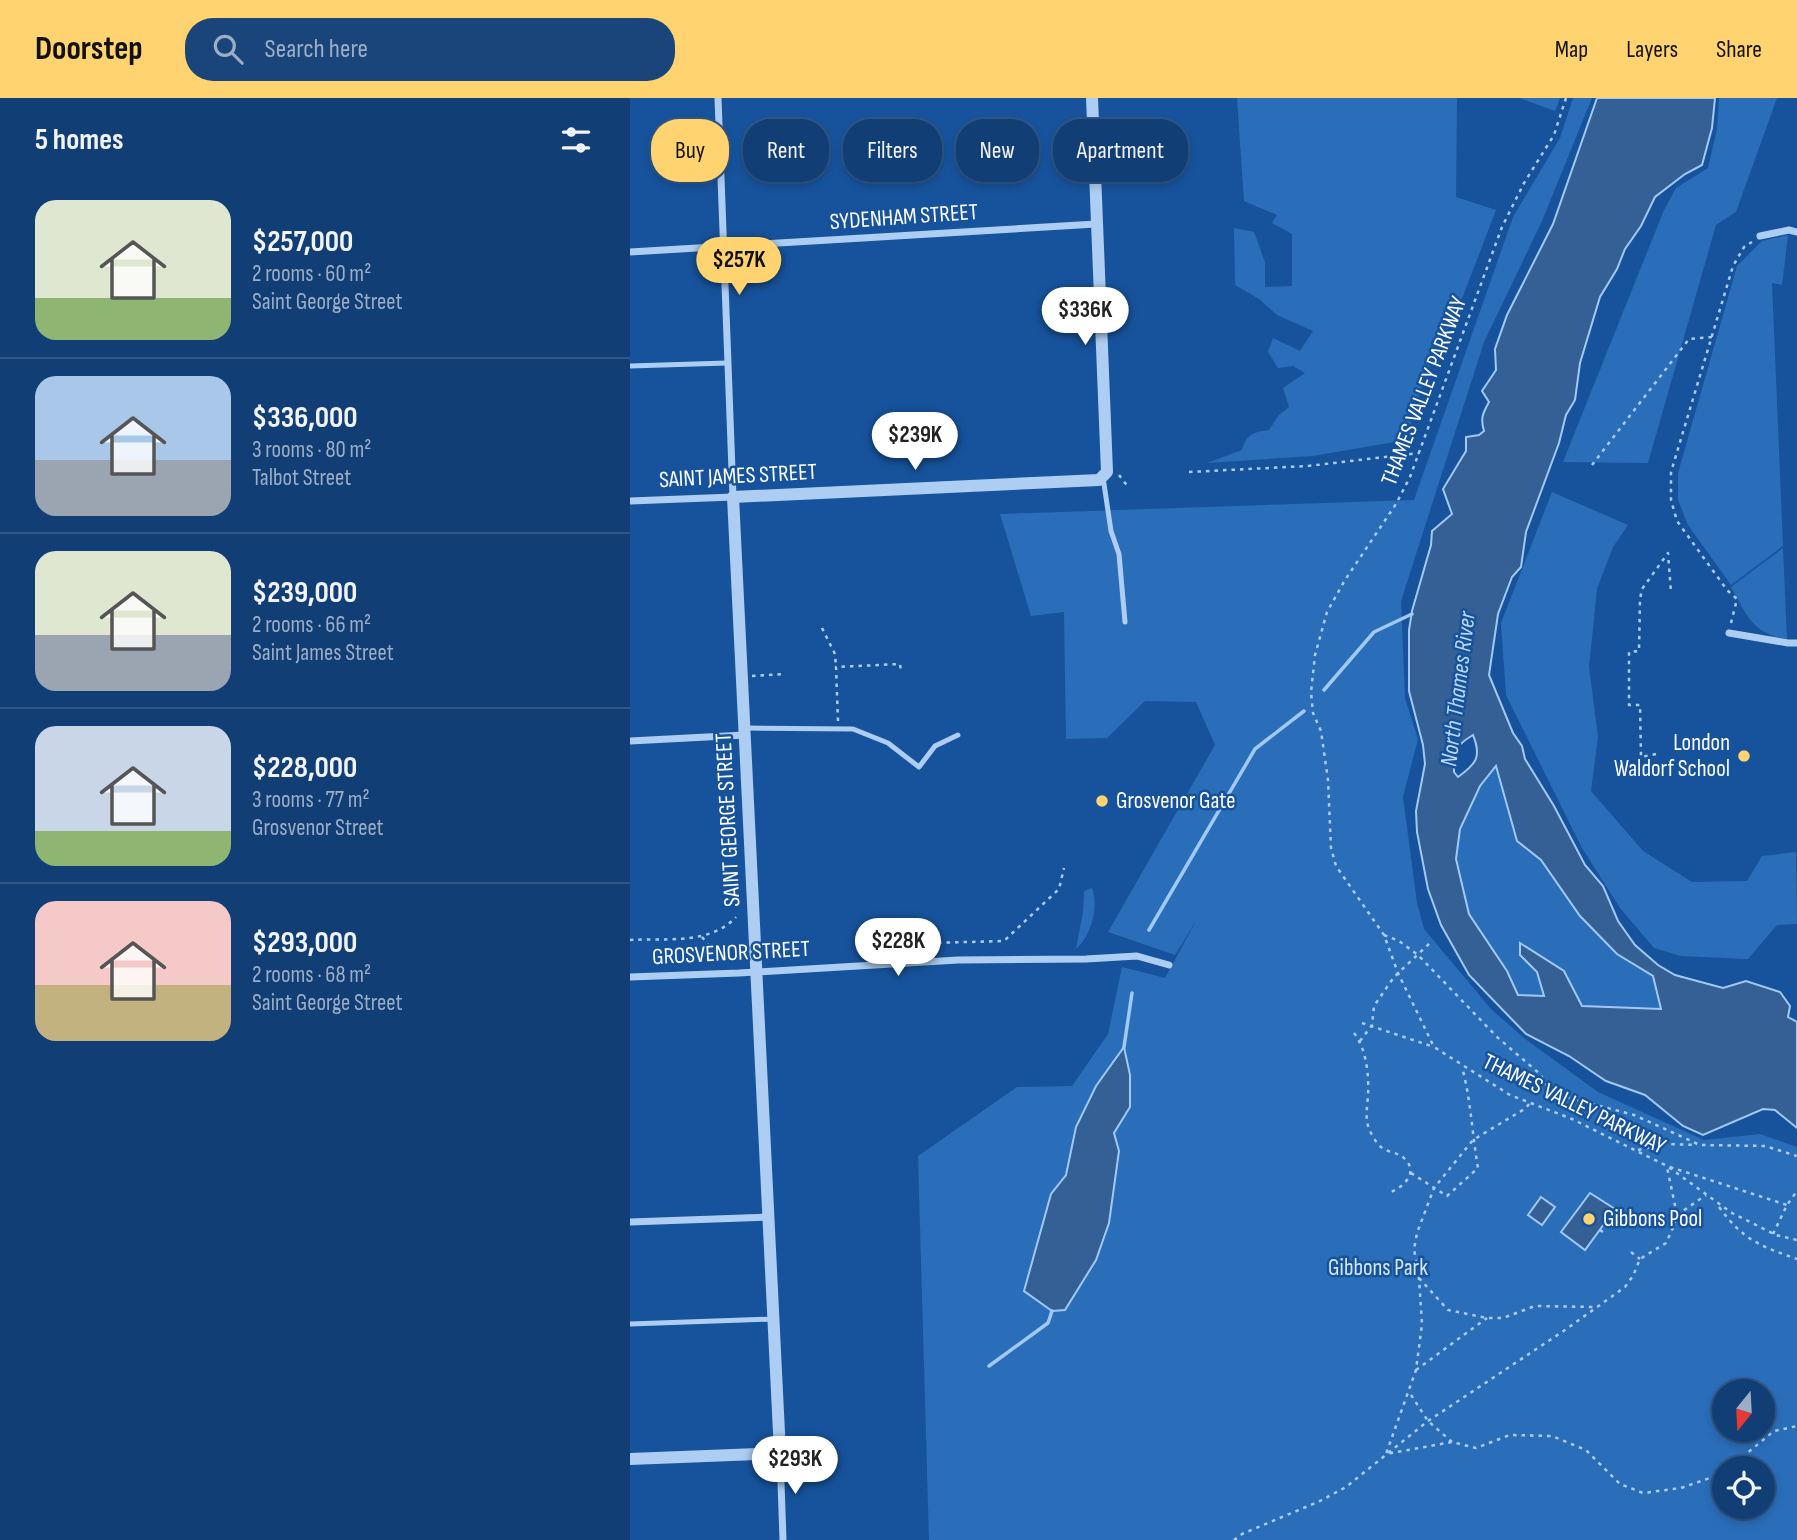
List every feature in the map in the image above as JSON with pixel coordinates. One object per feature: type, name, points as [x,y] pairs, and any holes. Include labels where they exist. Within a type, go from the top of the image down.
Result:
[{"type":"street","name":"SAINT GEORGE STREET","points":[[718,98],[733,497],[783,1540]]},
{"type":"street","points":[[1092,98],[1107,472],[1101,477]]},
{"type":"street","name":"SYDENHAM STREET","points":[[630,252],[1096,224]]},
{"type":"street","points":[[1760,236],[1788,230],[1797,232]]},
{"type":"street","name":"SAINT JAMES STREET","points":[[630,501],[1101,477]]},
{"type":"street","points":[[1729,633],[1797,643]]},
{"type":"street","points":[[630,741],[745,732]]},
{"type":"street","name":"GROSVENOR STREET","points":[[630,977],[932,961],[1086,960],[1138,956],[1169,965]]},
{"type":"street","points":[[630,1222],[768,1217]]},
{"type":"street","points":[[630,1459],[780,1453]]},
{"type":"lane","points":[[630,366],[727,363]]},
{"type":"lane","points":[[1101,477],[1113,537],[1118,544],[1125,622]]},
{"type":"lane","points":[[745,732],[853,729],[888,743],[919,767],[935,746],[958,735]]},
{"type":"lane","points":[[630,1324],[773,1319]]},
{"type":"path","name":"THAMES VALLEY PARKWAY","points":[[1566,98],[1554,135],[1524,183],[1502,227],[1419,453],[1396,504],[1327,612],[1315,655],[1311,692],[1313,713],[1321,731],[1328,780],[1331,848],[1336,866],[1384,935],[1398,973],[1434,1047],[1490,1085],[1637,1150],[1667,1166],[1717,1204],[1773,1234],[1797,1240]]},
{"type":"path","points":[[1729,633],[1737,598],[1727,590],[1677,521],[1671,500],[1671,472],[1733,266],[1744,247],[1760,236]]},
{"type":"path","points":[[1592,465],[1689,339],[1712,337]]},
{"type":"path","points":[[1189,472],[1308,466],[1419,453]]},
{"type":"path","points":[[1117,472],[1128,487]]},
{"type":"path","points":[[1656,754],[1641,757],[1640,705],[1629,705],[1629,652],[1639,652],[1642,589],[1668,552],[1671,593]]},
{"type":"path","points":[[822,628],[835,654],[838,721]]},
{"type":"path","points":[[836,667],[900,664],[901,672]]},
{"type":"path","points":[[742,677],[785,674]]},
{"type":"path","points":[[876,945],[891,937],[914,933],[932,943],[1004,941],[1059,888],[1064,868]]},
{"type":"path","points":[[630,940],[702,937],[719,931],[736,917]]},
{"type":"path","points":[[1384,935],[1399,941],[1418,955],[1497,1037],[1540,1074],[1547,1086],[1566,1097],[1634,1115],[1700,1145]]},
{"type":"path","points":[[702,937],[710,947],[711,955]]},
{"type":"path","points":[[1360,1041],[1372,1025],[1374,1006],[1398,973],[1431,943]]},
{"type":"path","points":[[1362,1023],[1434,1047]]},
{"type":"path","points":[[1354,1033],[1360,1041],[1368,1078],[1366,1114],[1369,1128],[1383,1149],[1405,1159],[1410,1173],[1447,1196],[1478,1168],[1470,1096],[1462,1067]]},
{"type":"path","points":[[1386,1454],[1416,1370],[1422,1324],[1414,1249],[1417,1233],[1434,1188],[1473,1140],[1529,1104]]},
{"type":"path","points":[[1637,1150],[1665,1144],[1765,1146],[1797,1156]]},
{"type":"path","points":[[1677,1215],[1667,1166],[1787,1205]]},
{"type":"path","points":[[1391,1192],[1404,1185],[1410,1173]]},
{"type":"path","points":[[1773,1234],[1797,1191]]},
{"type":"path","points":[[1234,1540],[1346,1487],[1427,1421],[1598,1307],[1625,1287],[1640,1259],[1666,1243],[1677,1215],[1706,1194]]},
{"type":"path","points":[[1717,1204],[1734,1227],[1760,1246],[1797,1259]]},
{"type":"path","points":[[1600,1230],[1606,1234]]},
{"type":"path","points":[[1631,1252],[1640,1259]]},
{"type":"path","points":[[1419,1278],[1448,1310],[1487,1318],[1503,1318],[1535,1306],[1598,1307]]},
{"type":"path","points":[[1416,1370],[1487,1318]]},
{"type":"path","points":[[1410,1393],[1427,1421],[1452,1442]]},
{"type":"path","points":[[1744,1456],[1774,1431],[1797,1426]]},
{"type":"path","points":[[1386,1454],[1452,1442],[1476,1448],[1510,1435],[1552,1436],[1586,1450],[1620,1484],[1643,1493],[1681,1488],[1712,1477]]},
{"type":"green space","points":[[1237,98],[1457,98],[1456,197],[1496,210],[1463,296],[1425,377],[1406,440],[1313,456],[1207,463],[1242,450],[1248,437],[1269,430],[1279,415],[1289,407],[1283,388],[1305,373],[1293,366],[1278,368],[1268,352],[1273,338],[1300,351],[1313,331],[1277,315],[1259,299],[1235,285],[1234,228],[1254,232],[1265,262],[1265,287],[1292,286],[1292,234],[1272,223],[1277,215],[1244,201]]},
{"type":"green space","points":[[1519,98],[1560,98],[1555,111]]},
{"type":"green space","name":"Gibbons Park","points":[[1573,98],[1592,98],[1542,221],[1484,342],[1401,601],[1405,698],[1418,739],[1403,797],[1417,903],[1424,929],[1491,1009],[1524,1038],[1598,1092],[1704,1140],[1760,1134],[1797,1147],[1797,1540],[929,1540],[918,1156],[1017,1087],[1072,1086],[1108,1034],[1122,967],[1165,978],[1197,919],[1175,955],[1108,932],[1215,745],[1196,702],[1145,701],[1107,738],[1066,739],[1064,612],[1031,616],[1000,514],[1414,500],[1513,217],[1560,138]],"holes":[[[1124,1048],[1130,1107],[1114,1133],[1119,1152],[1096,1260],[1065,1310],[1024,1290],[1051,1194],[1066,1175],[1076,1127],[1096,1086]]]},
{"type":"green space","points":[[1719,98],[1777,98],[1736,212],[1716,225],[1648,463],[1563,462],[1664,210],[1676,188],[1708,168],[1717,129]]},
{"type":"green space","points":[[1788,235],[1782,285],[1772,283],[1783,546],[1731,585],[1688,525],[1678,500],[1678,473],[1737,266],[1762,241]]},
{"type":"green space","points":[[1552,492],[1628,525],[1613,547],[1597,589],[1589,667],[1598,737],[1591,791],[1643,851],[1692,882],[1747,881],[1762,856],[1796,852],[1797,924],[1777,925],[1748,959],[1680,956],[1654,948],[1620,908],[1582,848],[1506,695],[1501,623]]},
{"type":"green space","points":[[1783,548],[1787,639],[1758,628],[1731,587]]},
{"type":"green space","points":[[1496,766],[1517,841],[1541,860],[1580,916],[1617,954],[1653,976],[1661,1009],[1582,1006],[1564,971],[1520,955],[1537,972],[1544,996],[1518,995],[1507,971],[1469,914],[1456,859],[1460,829],[1480,786]]},
{"type":"green space","points":[[1092,888],[1095,904],[1090,929],[1076,949],[1084,891]]},
{"type":"green space","points":[[909,944],[917,950],[914,955],[878,956],[887,948]]},
{"type":"water","name":"North Thames River","points":[[1597,98],[1715,98],[1712,128],[1702,165],[1685,174],[1655,197],[1600,297],[1580,363],[1575,400],[1566,415],[1559,443],[1526,532],[1521,567],[1512,577],[1498,614],[1489,675],[1513,733],[1522,746],[1525,759],[1585,865],[1603,886],[1618,921],[1635,945],[1658,965],[1675,975],[1723,988],[1746,981],[1780,992],[1790,1006],[1788,1017],[1797,1022],[1797,1128],[1775,1110],[1763,1109],[1703,1135],[1683,1126],[1645,1095],[1606,1081],[1569,1056],[1526,1034],[1469,975],[1441,925],[1428,889],[1417,832],[1416,811],[1425,764],[1423,745],[1409,691],[1409,630],[1412,611],[1431,545],[1432,531],[1452,514],[1443,489],[1466,451],[1466,437],[1479,435],[1484,431],[1483,416],[1489,402],[1482,391],[1496,370],[1495,349],[1507,315],[1553,224]],"holes":[[[1473,735],[1477,749],[1476,759],[1458,777],[1454,772],[1456,750]],[[1496,766],[1517,841],[1541,860],[1580,916],[1617,954],[1653,976],[1661,1009],[1582,1006],[1564,971],[1520,943],[1520,955],[1537,972],[1544,996],[1518,995],[1507,971],[1469,914],[1456,859],[1460,829],[1480,786]]]},
{"type":"water","points":[[1124,1047],[1130,1075],[1130,1107],[1114,1133],[1119,1151],[1109,1223],[1096,1260],[1065,1310],[1052,1311],[1024,1291],[1051,1194],[1066,1175],[1076,1127],[1096,1086]]},
{"type":"water","name":"Gibbons Pool","points":[[1590,1193],[1615,1209],[1585,1250],[1561,1232]]},
{"type":"water","points":[[1541,1197],[1555,1207],[1542,1225],[1528,1215]]},
{"type":"waterway","points":[[1324,690],[1374,632],[1412,614]]},
{"type":"waterway","points":[[1149,930],[1255,749],[1304,711]]},
{"type":"waterway","points":[[1124,1047],[1132,993]]},
{"type":"waterway","points":[[989,1366],[1048,1323],[1052,1311]]},
{"type":"place","name":"London Waldorf School","points":[[1744,756]]},
{"type":"place","name":"Grosvenor Gate","points":[[1102,801]]},
{"type":"place","name":"Gibbons Pool","points":[[1589,1219]]}]
